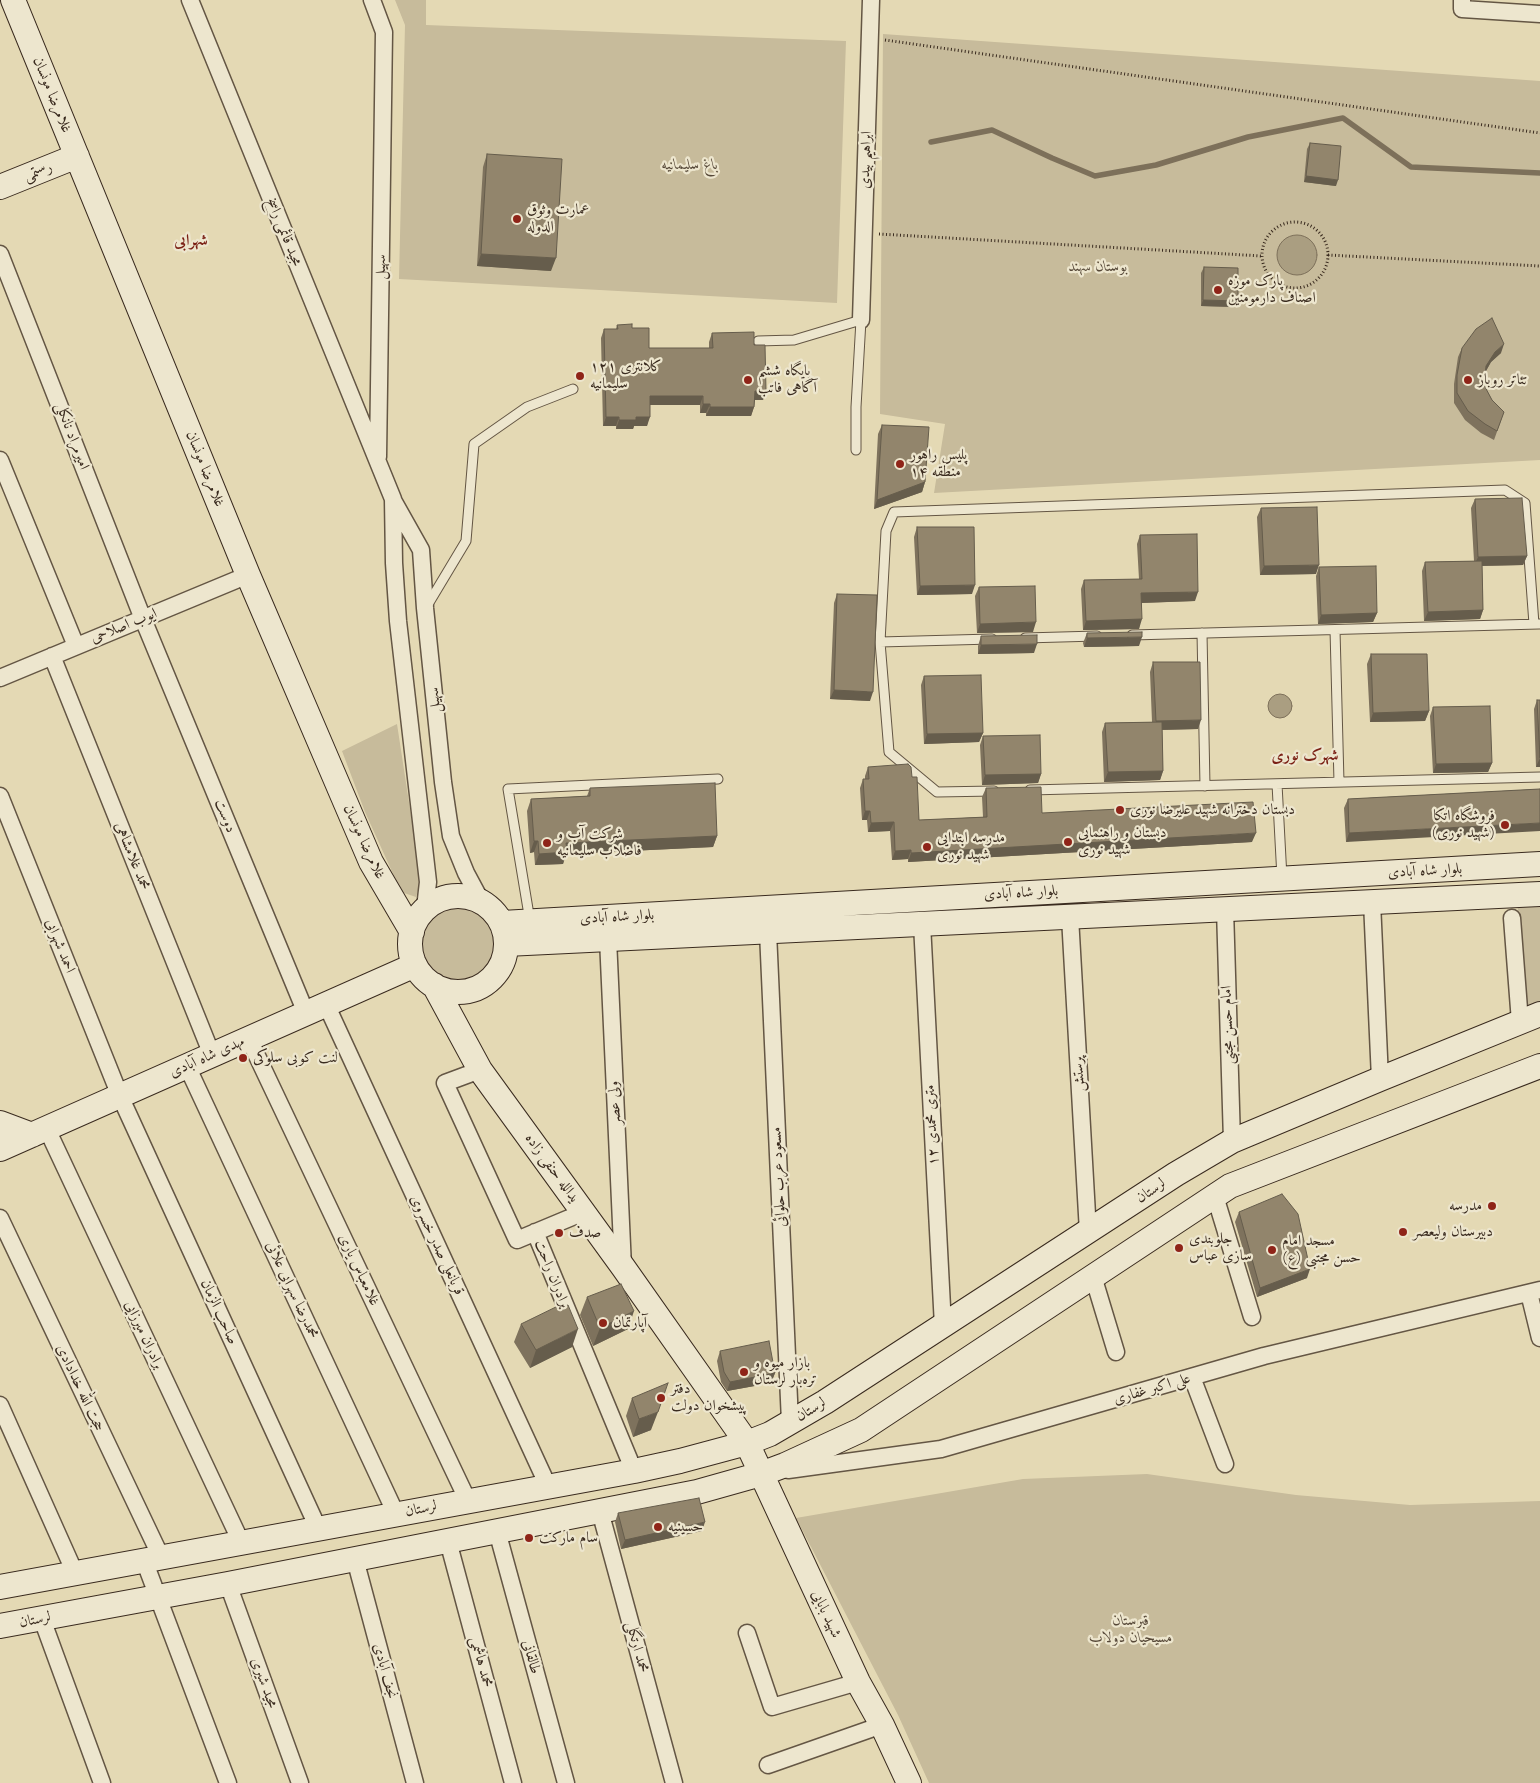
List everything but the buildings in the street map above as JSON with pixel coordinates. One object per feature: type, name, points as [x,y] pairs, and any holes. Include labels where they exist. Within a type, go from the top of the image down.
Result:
[{"type":"street","name":"غلامرضا مونسان","points":[[13,0],[248,575],[371,862],[412,932]]},
{"type":"street","name":"مجید قائمی راسخ","points":[[190,0],[378,464]]},
{"type":"street","name":"سهیل","points":[[372,0],[384,32],[378,464],[393,499],[421,550],[443,782],[451,836],[466,873],[481,901]]},
{"type":"street","name":"ابراهیم بیدی","points":[[861,320],[871,0]]},
{"type":"street","points":[[1462,5],[1540,14]]},
{"type":"street","name":"رستمی","points":[[0,187],[77,156]]},
{"type":"street","name":"امیرمراد نانکلی","points":[[0,254],[143,619]]},
{"type":"street","points":[[0,460],[76,646]]},
{"type":"street","name":"سهیل","points":[[393,499],[394,563],[398,621],[428,882],[425,908]]},
{"type":"street","name":"ایوب اصلاحی","points":[[0,678],[248,575]]},
{"type":"street","name":"دوست","points":[[143,619],[316,1009]]},
{"type":"street","name":"محمد غلامشاهی","points":[[52,656],[212,1055]]},
{"type":"street","name":"احمد شهرابی","points":[[0,796],[120,1096]]},
{"type":"street","name":"بلوار شاه آبادی","points":[[504,934],[530,922],[1540,864]]},
{"type":"street","name":"بلوار شاه آبادی","points":[[504,934],[608,939],[1540,894]]},
{"type":"street","points":[[452,896],[467,896],[481,901],[494,910],[504,934],[506,954],[500,968],[491,980],[478,988],[463,992],[448,991],[434,985],[423,976],[415,965],[410,949],[416,919],[425,908],[437,900],[452,896]]},
{"type":"street","points":[[1372,902],[1380,1079]]},
{"type":"street","name":"امام حسن مجتبی","points":[[1225,910],[1232,1141]]},
{"type":"street","name":"پرستش","points":[[1070,917],[1088,1232]]},
{"type":"street","points":[[1512,918],[1530,1018]]},
{"type":"street","name":"۱۲ متری محمدی","points":[[922,924],[942,1326]]},
{"type":"street","name":"مسعود عرب حلوائی","points":[[768,932],[790,1422]]},
{"type":"street","name":"ولی عصر","points":[[608,939],[623,1267]]},
{"type":"street","name":"مهدی شاه آبادی","points":[[0,1149],[415,965]]},
{"type":"street","name":"یدالله حنفی زاده","points":[[434,985],[480,1070],[584,1212],[747,1444]]},
{"type":"street","name":"قربانعلی صدر خسروی","points":[[316,1009],[548,1486]]},
{"type":"street","name":"لرستان","points":[[0,1587],[634,1471],[747,1444],[770,1434],[825,1402],[1176,1174],[1232,1141],[1530,1018]]},
{"type":"street","name":"غلامعباس یاری","points":[[249,1039],[468,1500]]},
{"type":"street","name":"محمدرضا سهرابی علائی","points":[[187,1066],[396,1514]]},
{"type":"street","name":"لرستان","points":[[0,1626],[228,1584],[697,1492],[761,1474],[861,1430],[1230,1186],[1540,1066]]},
{"type":"street","name":"برادران راحت","points":[[480,1070],[445,1083],[518,1240],[535,1232],[634,1471]]},
{"type":"street","name":"صاحب الزمان","points":[[120,1096],[318,1528]]},
{"type":"street","points":[[0,1123],[39,1132]]},
{"type":"street","name":"برادران میرزایی","points":[[39,1132],[241,1542]]},
{"type":"street","points":[[1214,1196],[1252,1317]]},
{"type":"street","points":[[535,1232],[584,1212]]},
{"type":"street","name":"حجت الله خدادادی","points":[[0,1218],[152,1559],[158,1597],[228,1783]]},
{"type":"street","points":[[1093,1276],[1116,1352]]},
{"type":"street","points":[[1534,1292],[1540,1338]]},
{"type":"street","name":"علی اکبر غفاری","points":[[761,1474],[941,1448],[1264,1356],[1534,1292]]},
{"type":"street","points":[[1192,1378],[1225,1464]]},
{"type":"street","points":[[0,1405],[75,1573]]},
{"type":"street","name":"شهید بابایی","points":[[747,1444],[858,1682],[882,1725],[909,1783]]},
{"type":"street","name":"محمد ارتگلی","points":[[600,1511],[674,1783]]},
{"type":"street","name":"طالقانی","points":[[497,1531],[566,1783]]},
{"type":"street","name":"محمد هاشمی","points":[[448,1541],[513,1783]]},
{"type":"street","name":"نجف آبادی","points":[[355,1559],[416,1783]]},
{"type":"street","name":"مجید شیری","points":[[228,1584],[300,1783]]},
{"type":"street","points":[[42,1619],[102,1783]]},
{"type":"street","points":[[747,1633],[772,1708],[858,1682]]},
{"type":"street","points":[[768,1765],[882,1725]]},
{"type":"lane","points":[[758,341],[794,340],[861,320],[856,407],[856,450]]},
{"type":"lane","points":[[425,608],[466,540],[474,444],[527,407],[573,389]]},
{"type":"lane","points":[[1006,790],[937,792],[888,752],[880,642],[886,530],[894,512],[1505,490],[1525,503],[1537,624],[1124,636]]},
{"type":"lane","points":[[1335,630],[1339,782]]},
{"type":"lane","points":[[1202,633],[1205,786]]},
{"type":"lane","points":[[1017,639],[1105,636]]},
{"type":"lane","points":[[880,642],[997,639]]},
{"type":"lane","points":[[1016,790],[1540,777]]},
{"type":"lane","points":[[530,922],[508,790],[718,779]]},
{"type":"lane","points":[[1277,784],[1282,879]]},
{"type":"path","points":[[870,38],[1540,133]]},
{"type":"path","points":[[1294,221],[1305,223],[1322,235],[1327,244],[1328,255],[1326,266],[1320,276],[1312,284],[1302,288],[1279,284],[1270,277],[1264,268],[1262,256],[1267,236],[1284,223],[1294,221]]},
{"type":"path","points":[[864,234],[1262,256]]},
{"type":"path","points":[[1328,255],[1540,266]]},
{"type":"green space","name":"باغ سلیمانیه","points":[[395,0],[426,0],[426,25],[846,41],[837,303],[399,279],[405,25]]},
{"type":"green space","name":"بوستان سهند","points":[[883,34],[1540,81],[1540,460],[934,493],[945,424],[880,414]]},
{"type":"green space","points":[[397,724],[421,881],[416,897],[404,893],[394,876],[365,812],[342,751]]},
{"type":"green space","points":[[1540,898],[1540,1008],[1526,1014],[1517,899]]},
{"type":"green space","points":[[458,905],[472,908],[484,916],[492,928],[495,942],[492,956],[484,968],[472,976],[458,979],[444,976],[432,968],[424,956],[421,942],[424,928],[432,916],[444,908]]},
{"type":"green space","name":"قبرستان مسیحیان دولاب","points":[[1147,1474],[1296,1495],[1410,1505],[1540,1501],[1540,1783],[929,1783],[898,1715],[796,1518],[1023,1479]]},
{"type":"shaded area","points":[[1301,235],[1308,238],[1314,244],[1317,255],[1316,263],[1308,272],[1301,275],[1293,275],[1286,272],[1278,263],[1277,251],[1280,244],[1289,236]]},
{"type":"shaded area","points":[[1280,694],[1289,697],[1292,706],[1289,715],[1280,718],[1271,715],[1268,706],[1271,697]]},
{"type":"waterway","points":[[931,142],[992,130],[1095,176],[1156,165],[1248,137],[1343,118],[1411,167],[1540,173]]},
{"type":"place","name":"عمارت وثوق الدوله","points":[[517,219]]},
{"type":"place","name":"پارک موزه اصناف دارمومنین","points":[[1218,290]]},
{"type":"place","name":"كلانتری ١٢١ سلیمانیه","points":[[580,376]]},
{"type":"place","name":"پایگاه ششم آگاهی فاتب","points":[[748,380]]},
{"type":"place","name":"تئاتر روباز","points":[[1468,380]]},
{"type":"place","name":"پلیس راهور منطقه ۱۴","points":[[900,464]]},
{"type":"place","name":"دبستان دخترانه شهید علیرضا نوری","points":[[1120,810]]},
{"type":"place","name":"فروشگاه اتکا (شهید نوری)","points":[[1505,825]]},
{"type":"place","name":"دبستان و راهنمایی شهید نوری","points":[[1068,842]]},
{"type":"place","name":"شرکت آب و فاضلاب سلیمانیه","points":[[547,843]]},
{"type":"place","name":"مدرسه ابتدایی شهید نوری","points":[[927,847]]},
{"type":"place","name":"لنت کوبی سلوکی","points":[[243,1058]]},
{"type":"place","name":"مدرسه","points":[[1492,1206]]},
{"type":"place","name":"دبیرستان ولیعصر","points":[[1403,1232]]},
{"type":"place","name":"صدف","points":[[559,1233]]},
{"type":"place","name":"جلوبندی سازی عباس","points":[[1179,1248]]},
{"type":"place","name":"مسجد امام حسن مجتبی (ع)","points":[[1272,1250]]},
{"type":"place","name":"آپارتمان","points":[[603,1323]]},
{"type":"place","name":"بازار میوه و تره‌بار لرستان","points":[[744,1372]]},
{"type":"place","name":"دفتر پیشخوان دولت","points":[[661,1398]]},
{"type":"place","name":"حسینیه","points":[[658,1527]]},
{"type":"place","name":"سام مارکت","points":[[529,1538]]},
{"type":"district","name":"شهرابی","points":[[191,241]]},
{"type":"district","name":"شهرک نوری","points":[[1305,756]]}]
